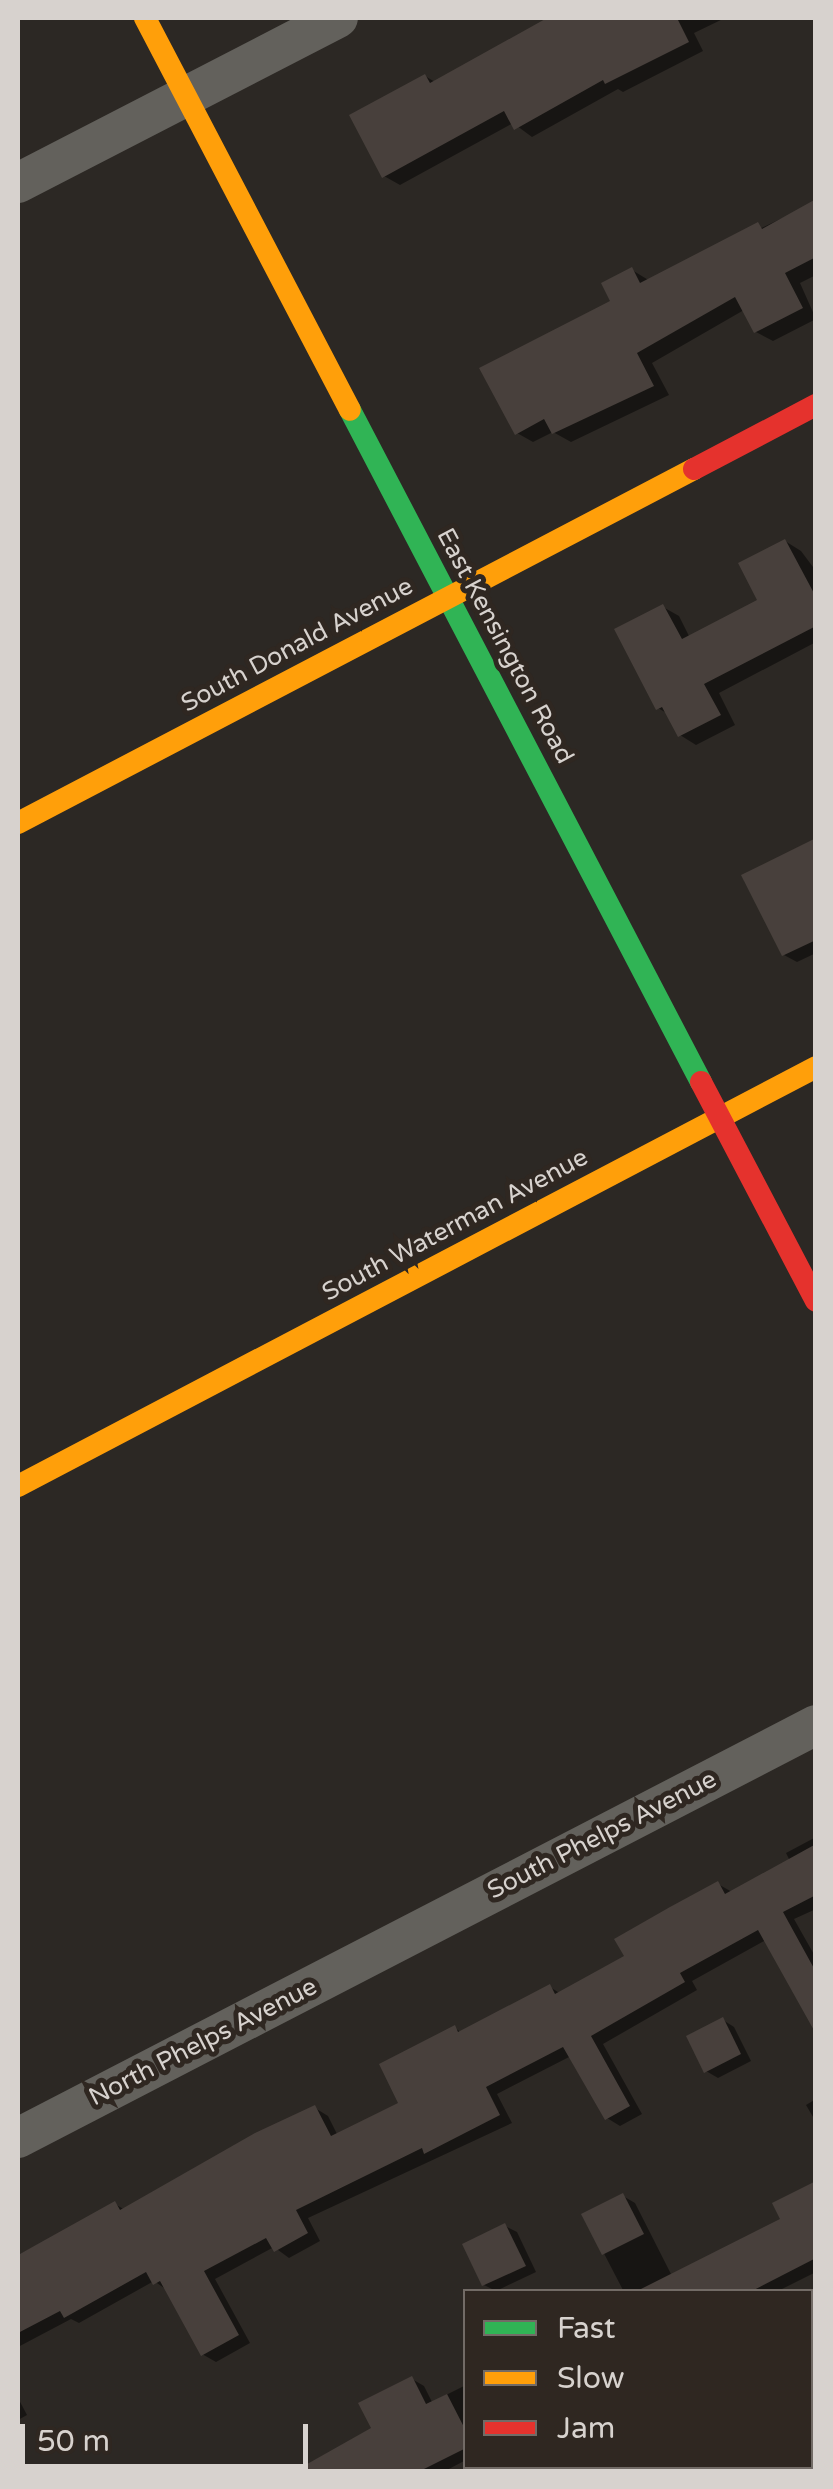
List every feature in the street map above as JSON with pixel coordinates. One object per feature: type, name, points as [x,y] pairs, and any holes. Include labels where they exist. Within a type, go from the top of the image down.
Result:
[{"type":"street","name":"East Kensington Road","points":[[145,18],[816,1300]]},
{"type":"street","points":[[18,183],[338,18]]},
{"type":"street","name":"South Donald Avenue","points":[[18,823],[816,404]]},
{"type":"street","name":"South Waterman Avenue","points":[[18,1486],[816,1067]]},
{"type":"street","name":"South Phelps Avenue","points":[[389,1946],[816,1725]]},
{"type":"street","name":"North Phelps Avenue","points":[[18,2138],[389,1946]]},
{"type":"building","points":[[547,18],[677,18],[689,42],[605,84],[603,80],[514,130],[504,111],[382,178],[349,115],[425,74],[430,83]]},
{"type":"building","points":[[816,199],[816,257],[785,273],[803,308],[754,333],[735,297],[637,353],[654,386],[552,434],[544,419],[515,435],[479,368],[610,301],[601,283],[632,267],[640,283],[758,222],[762,229]]},
{"type":"building","points":[[785,539],[816,597],[816,626],[704,684],[721,715],[678,737],[662,707],[656,710],[614,629],[663,604],[682,639],[757,600],[738,563]]},
{"type":"building","points":[[816,838],[816,940],[782,956],[741,875]]},
{"type":"building","points":[[816,1844],[816,1895],[783,1912],[816,1972],[816,2034],[758,1930],[680,1973],[685,1982],[591,2036],[630,2106],[605,2120],[563,2047],[486,2087],[500,2115],[424,2154],[422,2148],[296,2210],[308,2233],[274,2252],[266,2238],[204,2271],[239,2335],[201,2356],[160,2281],[153,2285],[146,2272],[64,2318],[60,2311],[18,2333],[18,2255],[115,2201],[120,2210],[255,2133],[315,2105],[331,2136],[398,2103],[379,2064],[455,2025],[458,2032],[550,1984],[555,1994],[624,1956],[614,1939],[718,1881],[725,1894]]},
{"type":"building","points":[[723,2017],[741,2054],[704,2073],[686,2036]]},
{"type":"building","points":[[816,2181],[816,2258],[756,2289],[641,2289],[780,2219],[772,2203]]},
{"type":"building","points":[[623,2193],[644,2234],[602,2255],[581,2214]]},
{"type":"building","points":[[505,2223],[526,2266],[482,2286],[462,2244]]},
{"type":"building","points":[[412,2376],[426,2404],[447,2394],[463,2425],[463,2450],[418,2472],[293,2472],[371,2428],[358,2403]]},
{"type":"traffic: fast","points":[[350,410],[701,1082]]},
{"type":"traffic: slow","points":[[145,18],[350,410]]},
{"type":"traffic: slow","points":[[18,823],[694,469]]},
{"type":"traffic: slow","points":[[18,1486],[816,1067]]},
{"type":"traffic: jam","points":[[694,469],[816,405]]},
{"type":"traffic: jam","points":[[701,1082],[816,1301]]}]
